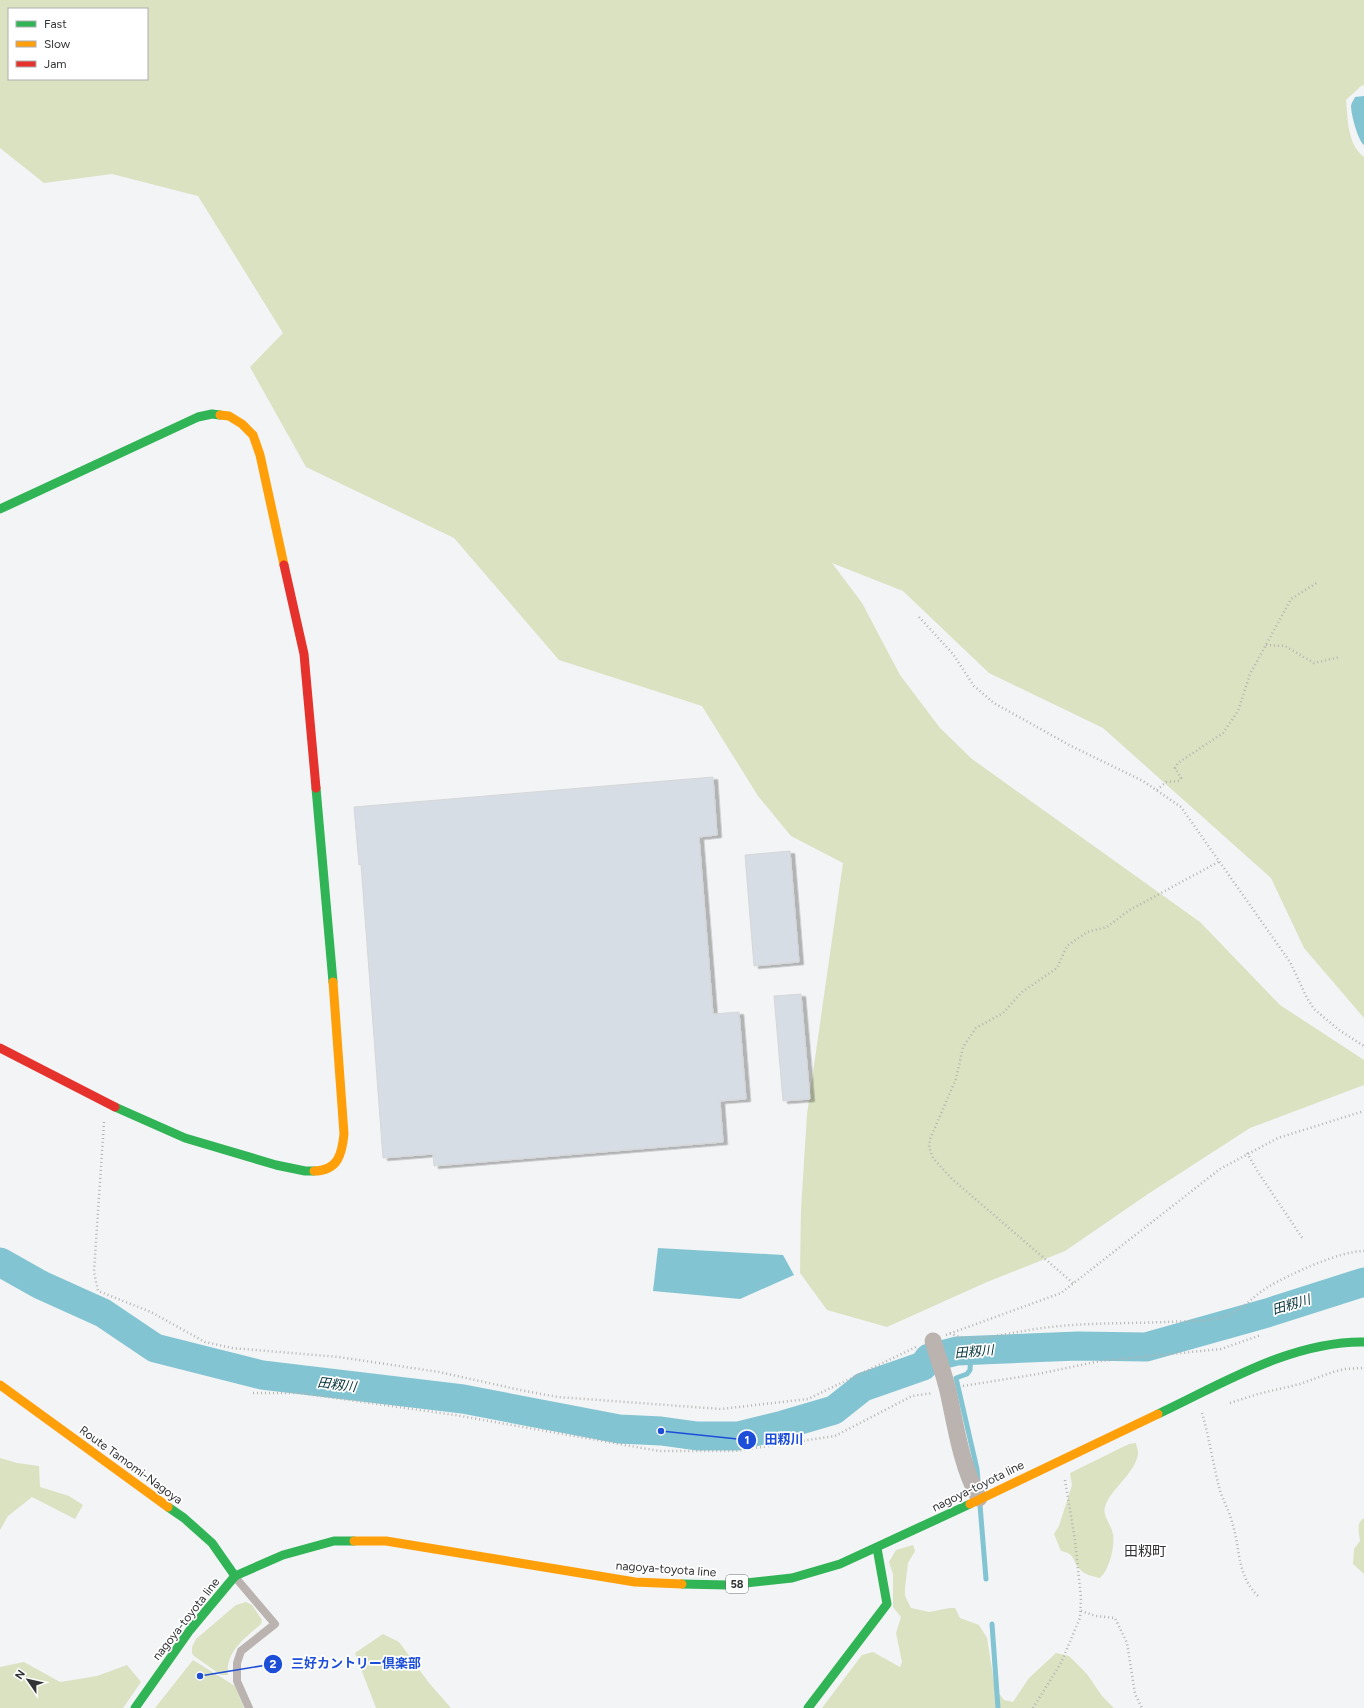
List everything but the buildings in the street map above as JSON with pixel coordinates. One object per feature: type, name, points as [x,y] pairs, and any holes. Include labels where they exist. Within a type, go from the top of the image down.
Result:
[{"type":"main road","points":[[0,509],[198,417],[212,414],[230,416],[242,424],[253,435],[260,455],[304,654],[336,1010],[344,1134],[342,1152],[333,1166],[319,1171],[305,1171],[276,1165],[185,1138],[110,1105],[0,1048]]},
{"type":"main road","name":"nagoya-toyota line","points":[[135,1708],[190,1630],[235,1576],[283,1555],[334,1542],[386,1541],[635,1582],[728,1585],[792,1578],[840,1564],[876,1548],[978,1498],[1266,1363],[1289,1354],[1322,1346],[1364,1342]]},
{"type":"main road","name":"Route Tamomi-Nagoya","points":[[0,1385],[184,1518],[212,1542],[235,1576]]},
{"type":"main road","points":[[808,1708],[887,1604],[876,1548]]},
{"type":"street","points":[[934,1346],[970,1482],[978,1498]]},
{"type":"lane","points":[[235,1576],[275,1624],[241,1651],[237,1663],[237,1680],[249,1708]]},
{"type":"path","points":[[1157,790],[1166,782],[1179,781],[1181,778],[1175,768],[1178,763],[1223,733],[1238,711],[1250,674],[1291,599],[1318,582]]},
{"type":"path","points":[[919,616],[953,654],[974,686],[994,703],[1071,746],[1143,781],[1182,807],[1290,962],[1307,998],[1314,1009],[1339,1030],[1364,1046]]},
{"type":"path","points":[[1266,645],[1285,646],[1314,664],[1340,657]]},
{"type":"path","points":[[1072,1283],[952,1180],[934,1158],[929,1147],[930,1139],[956,1079],[963,1047],[976,1028],[1003,1013],[1022,992],[1057,968],[1067,946],[1087,932],[1107,927],[1128,911],[1220,861]]},
{"type":"path","points":[[110,1105],[103,1126],[94,1272],[98,1291],[151,1312],[205,1342],[232,1348],[339,1357],[439,1372],[558,1397],[721,1410],[808,1399],[911,1349],[934,1346],[950,1333],[1060,1293],[1220,1169],[1278,1138],[1364,1111]]},
{"type":"path","points":[[1248,1153],[1258,1172],[1302,1239]]},
{"type":"path","points":[[950,1333],[957,1337],[968,1338],[999,1336],[1048,1326],[1194,1321],[1225,1316],[1239,1311],[1267,1288],[1295,1274],[1334,1257],[1364,1251]]},
{"type":"path","points":[[964,1385],[1038,1374],[1100,1361],[1221,1349],[1260,1335]]},
{"type":"path","points":[[1228,1403],[1300,1384],[1333,1372],[1345,1369],[1364,1368]]},
{"type":"path","points":[[253,1393],[299,1393],[455,1415],[659,1451],[736,1451],[835,1436],[912,1396],[946,1387]]},
{"type":"path","points":[[1198,1395],[1210,1442],[1219,1488],[1232,1522],[1243,1576],[1249,1588],[1259,1598]]},
{"type":"path","points":[[1202,1412],[1208,1410]]},
{"type":"path","points":[[1033,1708],[1061,1663],[1080,1618],[1081,1611],[1075,1540],[1061,1459]]},
{"type":"path","points":[[1081,1611],[1096,1616],[1115,1618],[1127,1643],[1135,1694],[1142,1708]]},
{"type":"green space","points":[[0,0],[1364,0],[1364,85],[1346,100],[1351,138],[1358,152],[1364,157],[1364,1018],[1304,948],[1271,878],[1103,728],[989,673],[903,591],[832,563],[862,603],[900,675],[940,728],[972,759],[1200,922],[1280,1005],[1364,1060],[1364,1085],[1250,1128],[1148,1194],[1065,1251],[987,1282],[887,1327],[827,1310],[800,1273],[801,1209],[807,1114],[843,863],[791,836],[758,796],[702,706],[559,660],[454,538],[306,467],[250,367],[283,333],[198,196],[112,174],[44,183],[0,148]]},
{"type":"green space","points":[[1136,1443],[1138,1452],[1134,1466],[1112,1493],[1104,1510],[1112,1531],[1113,1540],[1109,1564],[1100,1578],[1088,1575],[1081,1570],[1071,1555],[1061,1551],[1054,1534],[1059,1526],[1072,1485],[1070,1473],[1129,1444]]},
{"type":"green space","points":[[0,1458],[17,1463],[39,1466],[40,1487],[69,1496],[83,1505],[75,1519],[32,1497],[8,1516],[0,1530]]},
{"type":"green space","points":[[1364,1518],[1364,1574],[1353,1564],[1354,1549],[1360,1541],[1359,1525],[1361,1520]]},
{"type":"green space","points":[[913,1545],[915,1551],[908,1563],[905,1588],[905,1596],[911,1608],[929,1612],[955,1608],[960,1618],[979,1625],[987,1638],[995,1688],[1004,1700],[1013,1702],[1029,1678],[1056,1653],[1069,1656],[1087,1674],[1102,1696],[1114,1708],[822,1708],[862,1655],[873,1652],[900,1667],[902,1662],[896,1633],[901,1617],[893,1607],[893,1574],[889,1562],[896,1550]]},
{"type":"green space","points":[[246,1602],[252,1605],[262,1620],[261,1624],[237,1646],[233,1652],[228,1667],[228,1675],[221,1675],[194,1656],[192,1653],[192,1647],[196,1639],[236,1605]]},
{"type":"green space","points":[[383,1634],[399,1642],[429,1683],[451,1708],[376,1708],[355,1653]]},
{"type":"green space","points":[[193,1660],[235,1686],[244,1708],[155,1708]]},
{"type":"green space","points":[[24,1662],[60,1682],[97,1676],[127,1665],[141,1682],[123,1708],[0,1708],[0,1667]]},
{"type":"water","points":[[1364,96],[1364,145],[1357,133],[1351,110],[1351,104],[1355,97]]},
{"type":"water","points":[[658,1248],[783,1255],[794,1275],[740,1299],[653,1291]]},
{"type":"waterway","name":"田籾川","points":[[0,1262],[41,1285],[103,1313],[155,1348],[262,1375],[463,1399],[619,1429],[661,1431],[697,1436],[738,1436],[834,1410],[863,1387],[923,1366],[929,1358],[957,1351],[1078,1346],[1146,1347],[1267,1313],[1364,1282]]},
{"type":"waterway","points":[[971,1352],[970,1370],[967,1374],[956,1378],[977,1469],[978,1481]]},
{"type":"waterway","points":[[980,1505],[986,1579]]},
{"type":"waterway","points":[[992,1624],[998,1708]]},
{"type":"traffic: fast","points":[[0,509],[198,417],[212,414],[220,415]]},
{"type":"traffic: fast","points":[[316,788],[333,982]]},
{"type":"traffic: fast","points":[[115,1107],[185,1138],[276,1165],[305,1171],[314,1171]]},
{"type":"traffic: fast","points":[[1158,1414],[1258,1366],[1284,1356],[1337,1344],[1364,1342]]},
{"type":"traffic: fast","points":[[682,1584],[728,1585],[792,1578],[840,1564],[970,1504]]},
{"type":"traffic: fast","points":[[168,1507],[184,1518],[212,1543],[235,1576]]},
{"type":"traffic: fast","points":[[135,1708],[190,1630],[235,1576],[283,1555],[334,1541],[354,1541]]},
{"type":"traffic: fast","points":[[808,1708],[887,1604],[877,1548]]},
{"type":"traffic: slow","points":[[220,415],[229,416],[242,424],[253,435],[260,455],[284,565]]},
{"type":"traffic: slow","points":[[314,1171],[329,1168],[334,1165],[342,1148],[344,1134],[333,982]]},
{"type":"traffic: slow","points":[[0,1385],[168,1507]]},
{"type":"traffic: slow","points":[[970,1504],[1158,1414]]},
{"type":"traffic: slow","points":[[354,1541],[386,1541],[635,1582],[682,1584]]},
{"type":"traffic: jam","points":[[284,565],[304,654],[316,788]]},
{"type":"traffic: jam","points":[[0,1048],[115,1107]]},
{"type":"place","name":"田籾川","points":[[661,1431]]},
{"type":"place","name":"三好カントリー倶楽部","points":[[200,1676]]},
{"type":"district","name":"田籾町","points":[[1145,1551]]}]
